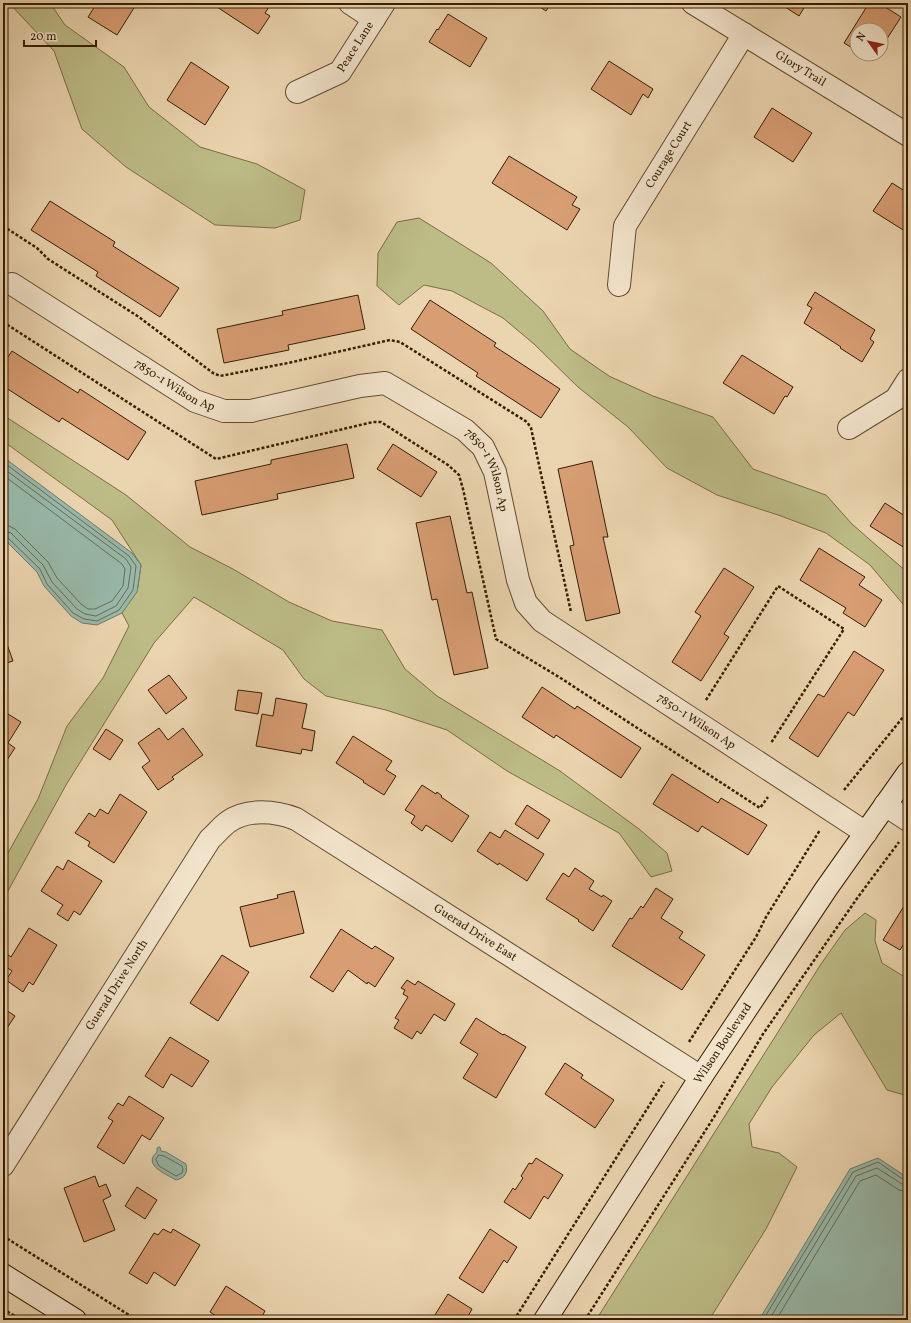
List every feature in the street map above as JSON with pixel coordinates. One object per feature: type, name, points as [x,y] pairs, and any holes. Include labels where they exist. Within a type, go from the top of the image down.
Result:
[{"type":"street","points":[[350,3],[379,11]]},
{"type":"street","name":"Glory Trail","points":[[693,3],[908,135]]},
{"type":"street","name":"Peace Lane","points":[[297,92],[340,72],[379,11]]},
{"type":"street","name":"Courage Court","points":[[619,285],[625,226],[744,34]]},
{"type":"street","name":"7850-1 Wilson Ap","points":[[12,284],[195,401],[224,411],[251,411],[360,386],[385,383],[466,430],[483,447],[496,472],[518,580],[526,603],[542,620],[866,832]]},
{"type":"street","points":[[849,428],[896,399],[908,380]]},
{"type":"street","name":"Wilson Boulevard","points":[[545,1320],[700,1077],[826,889],[908,773]]},
{"type":"street","points":[[885,805],[908,820]]},
{"type":"street","name":"Guerad Drive East","points":[[241,816],[255,812],[283,814],[296,819],[700,1077]]},
{"type":"street","name":"Guerad Drive North","points":[[3,1165],[210,839],[228,822],[241,816]]},
{"type":"street","points":[[3,1275],[75,1320]]},
{"type":"path","points":[[3,322],[216,459],[373,422],[381,422],[448,465],[458,475],[463,489],[496,639],[559,677],[760,808],[782,777]]},
{"type":"path","points":[[514,1320],[756,937],[766,917],[841,793],[908,711]]},
{"type":"path","points":[[585,1320],[714,1117],[764,1034],[858,897],[900,842]]},
{"type":"path","points":[[3,1236],[137,1320]]},
{"type":"path","points":[[3,1309],[22,1320]]},
{"type":"shaded area","points":[[9,3],[50,3],[65,25],[124,67],[149,107],[200,147],[257,164],[305,190],[300,220],[275,228],[215,225],[126,167],[82,129],[54,51]]},
{"type":"shaded area","points":[[419,218],[491,263],[543,311],[570,349],[609,376],[653,396],[713,417],[753,469],[826,495],[852,524],[908,573],[908,610],[870,565],[826,533],[781,516],[717,495],[667,468],[628,427],[578,387],[534,344],[503,318],[452,291],[424,285],[399,305],[377,286],[378,253],[397,222]]},
{"type":"shaded area","points":[[3,415],[126,495],[190,547],[233,569],[289,602],[332,621],[382,630],[405,669],[437,696],[560,771],[639,829],[667,853],[672,871],[651,877],[619,833],[507,771],[447,730],[386,710],[326,696],[304,679],[283,650],[194,597],[154,643],[66,785],[3,900],[3,862],[38,799],[67,726],[103,678],[129,626],[122,613],[138,587],[141,565],[112,520],[3,441]]},
{"type":"shaded area","points":[[865,913],[876,920],[875,941],[882,963],[908,979],[908,1096],[887,1090],[841,1013],[814,1035],[772,1087],[749,1124],[752,1147],[779,1153],[797,1167],[766,1229],[709,1320],[596,1320],[821,964],[845,930]]},
{"type":"water","points":[[3,457],[132,553],[141,565],[137,592],[122,613],[97,625],[82,623],[71,616],[44,586],[37,572],[3,538]]},
{"type":"water","points":[[159,1147],[161,1151],[166,1152],[186,1164],[187,1170],[182,1178],[176,1180],[157,1169],[154,1165],[152,1161],[153,1157],[157,1152],[157,1148]]},
{"type":"water","points":[[878,1158],[908,1178],[908,1320],[759,1320],[850,1169]]},
{"type":"building","points":[[97,3],[137,3],[117,35],[88,17]]},
{"type":"building","points":[[211,3],[270,3],[271,4],[265,13],[270,16],[258,34]]},
{"type":"building","points":[[534,3],[551,3],[546,11]]},
{"type":"building","points":[[779,3],[807,3],[799,16]]},
{"type":"building","points":[[869,3],[879,3],[901,17],[889,36],[889,22],[857,22]]},
{"type":"building","points":[[448,14],[487,38],[470,67],[429,42]]},
{"type":"building","points":[[849,35],[849,46],[844,43]]},
{"type":"building","points":[[609,61],[653,89],[648,98],[643,94],[631,115],[591,89]]},
{"type":"building","points":[[191,62],[229,87],[205,125],[167,100]]},
{"type":"building","points":[[772,108],[812,133],[793,162],[754,137]]},
{"type":"building","points":[[509,156],[577,197],[572,205],[580,209],[567,230],[492,183]]},
{"type":"building","points":[[892,183],[908,193],[908,233],[873,211]]},
{"type":"building","points":[[50,201],[115,242],[113,246],[179,288],[160,317],[96,276],[98,272],[31,230]]},
{"type":"building","points":[[815,292],[875,330],[870,339],[874,342],[862,362],[804,323],[812,308],[807,305]]},
{"type":"building","points":[[358,295],[365,329],[288,345],[289,350],[224,363],[217,329],[283,315],[282,311]]},
{"type":"building","points":[[430,300],[496,343],[494,346],[560,389],[541,418],[476,376],[478,373],[411,329]]},
{"type":"building","points":[[12,351],[78,393],[80,389],[146,432],[128,460],[62,418],[59,422],[3,386],[3,364]]},
{"type":"building","points":[[742,355],[793,387],[787,397],[785,396],[774,414],[723,383]]},
{"type":"building","points":[[347,444],[354,478],[277,494],[278,499],[202,515],[195,481],[271,464],[271,460]]},
{"type":"building","points":[[393,444],[437,472],[421,497],[377,469]]},
{"type":"building","points":[[592,461],[608,537],[603,537],[620,613],[586,621],[570,546],[574,545],[558,469]]},
{"type":"building","points":[[885,503],[908,518],[908,550],[870,526]]},
{"type":"building","points":[[450,516],[467,593],[472,592],[488,668],[454,675],[437,599],[432,600],[416,523]]},
{"type":"building","points":[[819,548],[865,577],[859,585],[882,600],[865,627],[843,613],[846,608],[800,580]]},
{"type":"building","points":[[724,568],[754,587],[724,634],[729,637],[701,681],[672,662],[701,616],[695,612]]},
{"type":"building","points":[[3,633],[13,661],[3,664]]},
{"type":"building","points":[[854,651],[884,670],[854,716],[848,712],[818,757],[789,738],[818,694],[824,697]]},
{"type":"building","points":[[169,675],[187,698],[166,714],[148,690]]},
{"type":"building","points":[[542,687],[575,709],[577,706],[641,748],[621,778],[556,735],[554,738],[522,717]]},
{"type":"building","points":[[238,690],[262,693],[258,714],[235,710]]},
{"type":"building","points":[[276,698],[307,704],[302,728],[315,731],[312,751],[302,749],[301,754],[256,746],[262,714],[273,716]]},
{"type":"building","points":[[3,711],[21,722],[8,743],[15,748],[3,766]]},
{"type":"building","points":[[159,728],[168,740],[183,728],[203,755],[172,777],[174,779],[158,790],[142,767],[150,761],[138,743]]},
{"type":"building","points":[[106,729],[123,740],[110,760],[93,749]]},
{"type":"building","points":[[353,736],[392,761],[386,770],[396,776],[384,795],[336,763]]},
{"type":"building","points":[[672,774],[718,803],[721,798],[767,825],[748,855],[702,826],[698,832],[653,804]]},
{"type":"building","points":[[422,785],[436,794],[437,792],[442,796],[441,797],[469,816],[452,842],[426,825],[422,831],[411,823],[415,816],[405,810]]},
{"type":"building","points":[[120,794],[147,812],[114,863],[88,846],[90,842],[75,833],[89,813],[95,817],[100,809],[108,814]]},
{"type":"building","points":[[527,805],[550,820],[538,839],[515,824]]},
{"type":"building","points":[[505,830],[544,854],[527,881],[499,863],[498,865],[477,851],[490,832],[500,838]]},
{"type":"building","points":[[68,860],[102,881],[80,915],[74,911],[68,921],[57,914],[63,905],[41,891],[57,866],[63,870]]},
{"type":"building","points":[[575,868],[594,881],[589,889],[612,901],[593,931],[578,921],[579,920],[546,899],[563,873],[569,877]]},
{"type":"building","points":[[656,888],[673,899],[661,918],[683,932],[679,938],[705,955],[682,990],[612,946],[630,918],[632,919],[641,906],[643,908]]},
{"type":"building","points":[[294,891],[304,933],[250,947],[240,907],[278,898],[277,895]]},
{"type":"building","points":[[904,906],[908,909],[908,944],[905,942],[900,950],[883,940]]},
{"type":"building","points":[[29,928],[57,945],[33,985],[29,982],[23,992],[6,980],[12,971],[5,966],[6,965],[3,963],[3,960],[7,954],[11,957]]},
{"type":"building","points":[[341,929],[372,949],[375,946],[394,958],[375,987],[368,982],[367,984],[348,970],[333,992],[310,977]]},
{"type":"building","points":[[222,955],[249,972],[218,1021],[190,1003]]},
{"type":"building","points":[[407,980],[415,985],[418,981],[455,1004],[445,1021],[434,1014],[421,1034],[417,1031],[412,1039],[394,1028],[399,1020],[395,1018],[408,997],[403,994],[405,990],[401,988]]},
{"type":"building","points":[[3,1008],[15,1016],[3,1034]]},
{"type":"building","points":[[476,1018],[526,1047],[496,1098],[463,1078],[478,1054],[460,1043]]},
{"type":"building","points":[[170,1037],[209,1061],[192,1087],[171,1074],[163,1088],[145,1076]]},
{"type":"building","points":[[565,1063],[583,1075],[581,1078],[614,1100],[595,1128],[545,1094]]},
{"type":"building","points":[[129,1096],[164,1118],[150,1140],[142,1135],[124,1164],[97,1147],[113,1121],[108,1118],[118,1103],[123,1106]]},
{"type":"building","points":[[536,1158],[563,1175],[548,1199],[544,1196],[530,1219],[504,1202],[513,1188],[515,1190],[523,1178],[521,1176],[529,1163],[532,1164]]},
{"type":"building","points":[[95,1176],[99,1187],[106,1184],[111,1196],[103,1200],[115,1230],[84,1242],[64,1188]]},
{"type":"building","points":[[137,1187],[157,1200],[145,1219],[125,1206]]},
{"type":"building","points":[[163,1229],[171,1233],[173,1229],[200,1245],[175,1286],[154,1272],[147,1284],[129,1273],[154,1233],[158,1235]]},
{"type":"building","points":[[490,1229],[517,1247],[507,1263],[504,1260],[483,1293],[459,1278]]},
{"type":"building","points":[[226,1286],[265,1311],[260,1320],[222,1320],[210,1312]]},
{"type":"building","points":[[448,1294],[472,1309],[466,1320],[426,1320],[429,1315],[433,1318]]}]
